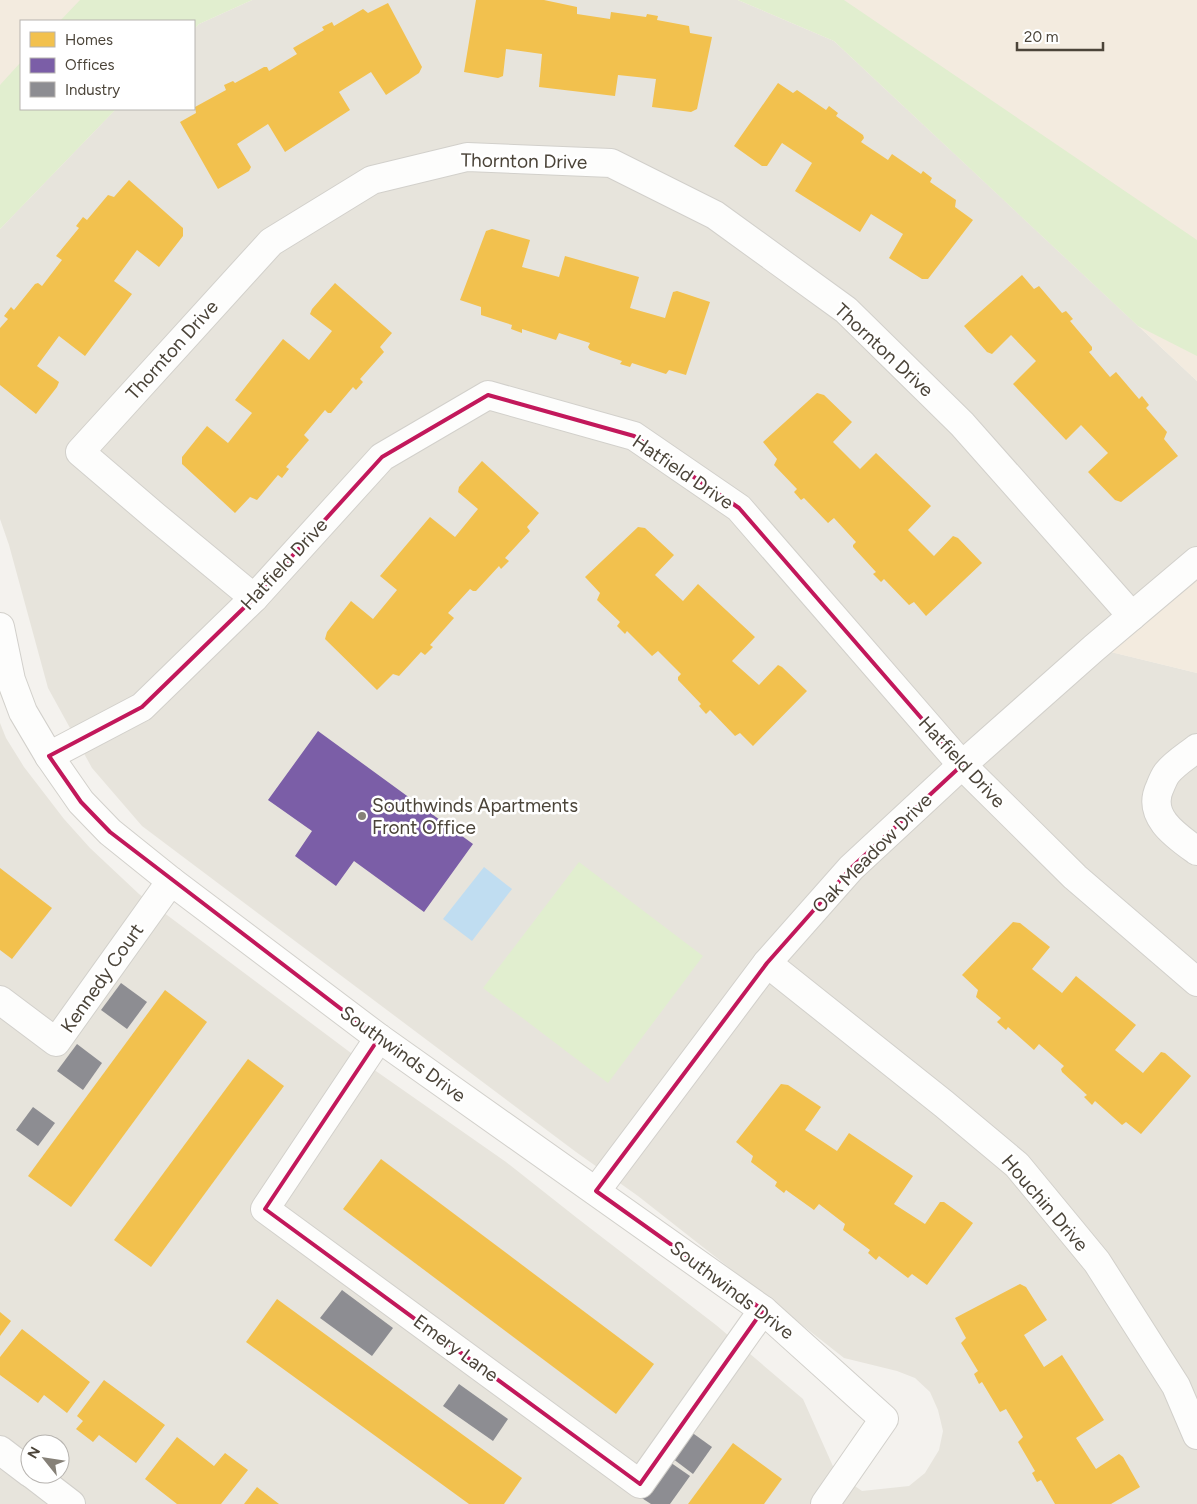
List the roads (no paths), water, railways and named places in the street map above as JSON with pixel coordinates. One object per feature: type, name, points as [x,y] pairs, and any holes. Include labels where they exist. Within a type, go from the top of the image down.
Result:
[{"type":"street","name":"Thornton Drive","points":[[254,598],[80,452],[271,242],[372,180],[467,157],[611,163],[716,215],[846,310],[962,424],[1132,616]]},
{"type":"street","name":"Hatfield Drive","points":[[49,756],[142,707],[254,598],[382,458],[488,395],[634,436],[739,508],[962,765],[1075,877],[1197,982]]},
{"type":"street","name":"Oak Meadow Drive","points":[[596,1191],[767,963],[851,868],[962,765],[1197,560]]},
{"type":"street","name":"Southwinds Drive","points":[[0,627],[11,680],[23,712],[49,756],[81,802],[110,832],[171,881],[379,1038],[763,1310],[884,1419],[825,1504]]},
{"type":"street","points":[[1197,748],[1166,774],[1156,800],[1160,818],[1173,834],[1197,851]]},
{"type":"street","name":"Kennedy Court","points":[[0,1000],[56,1042],[171,881]]},
{"type":"street","name":"Houchin Drive","points":[[767,963],[944,1104],[1017,1165],[1097,1262],[1176,1386],[1197,1435]]},
{"type":"street","name":"Emery Lane","points":[[379,1038],[265,1209],[640,1484],[763,1310]]},
{"type":"street","points":[[0,1450],[20,1465]]},
{"type":"street","points":[[45,1484],[71,1504]]},
{"type":"water","points":[[484,867],[512,889],[472,941],[443,919]]},
{"type":"place","name":"Southwinds Apartments Front Office","points":[[362,816]]}]
